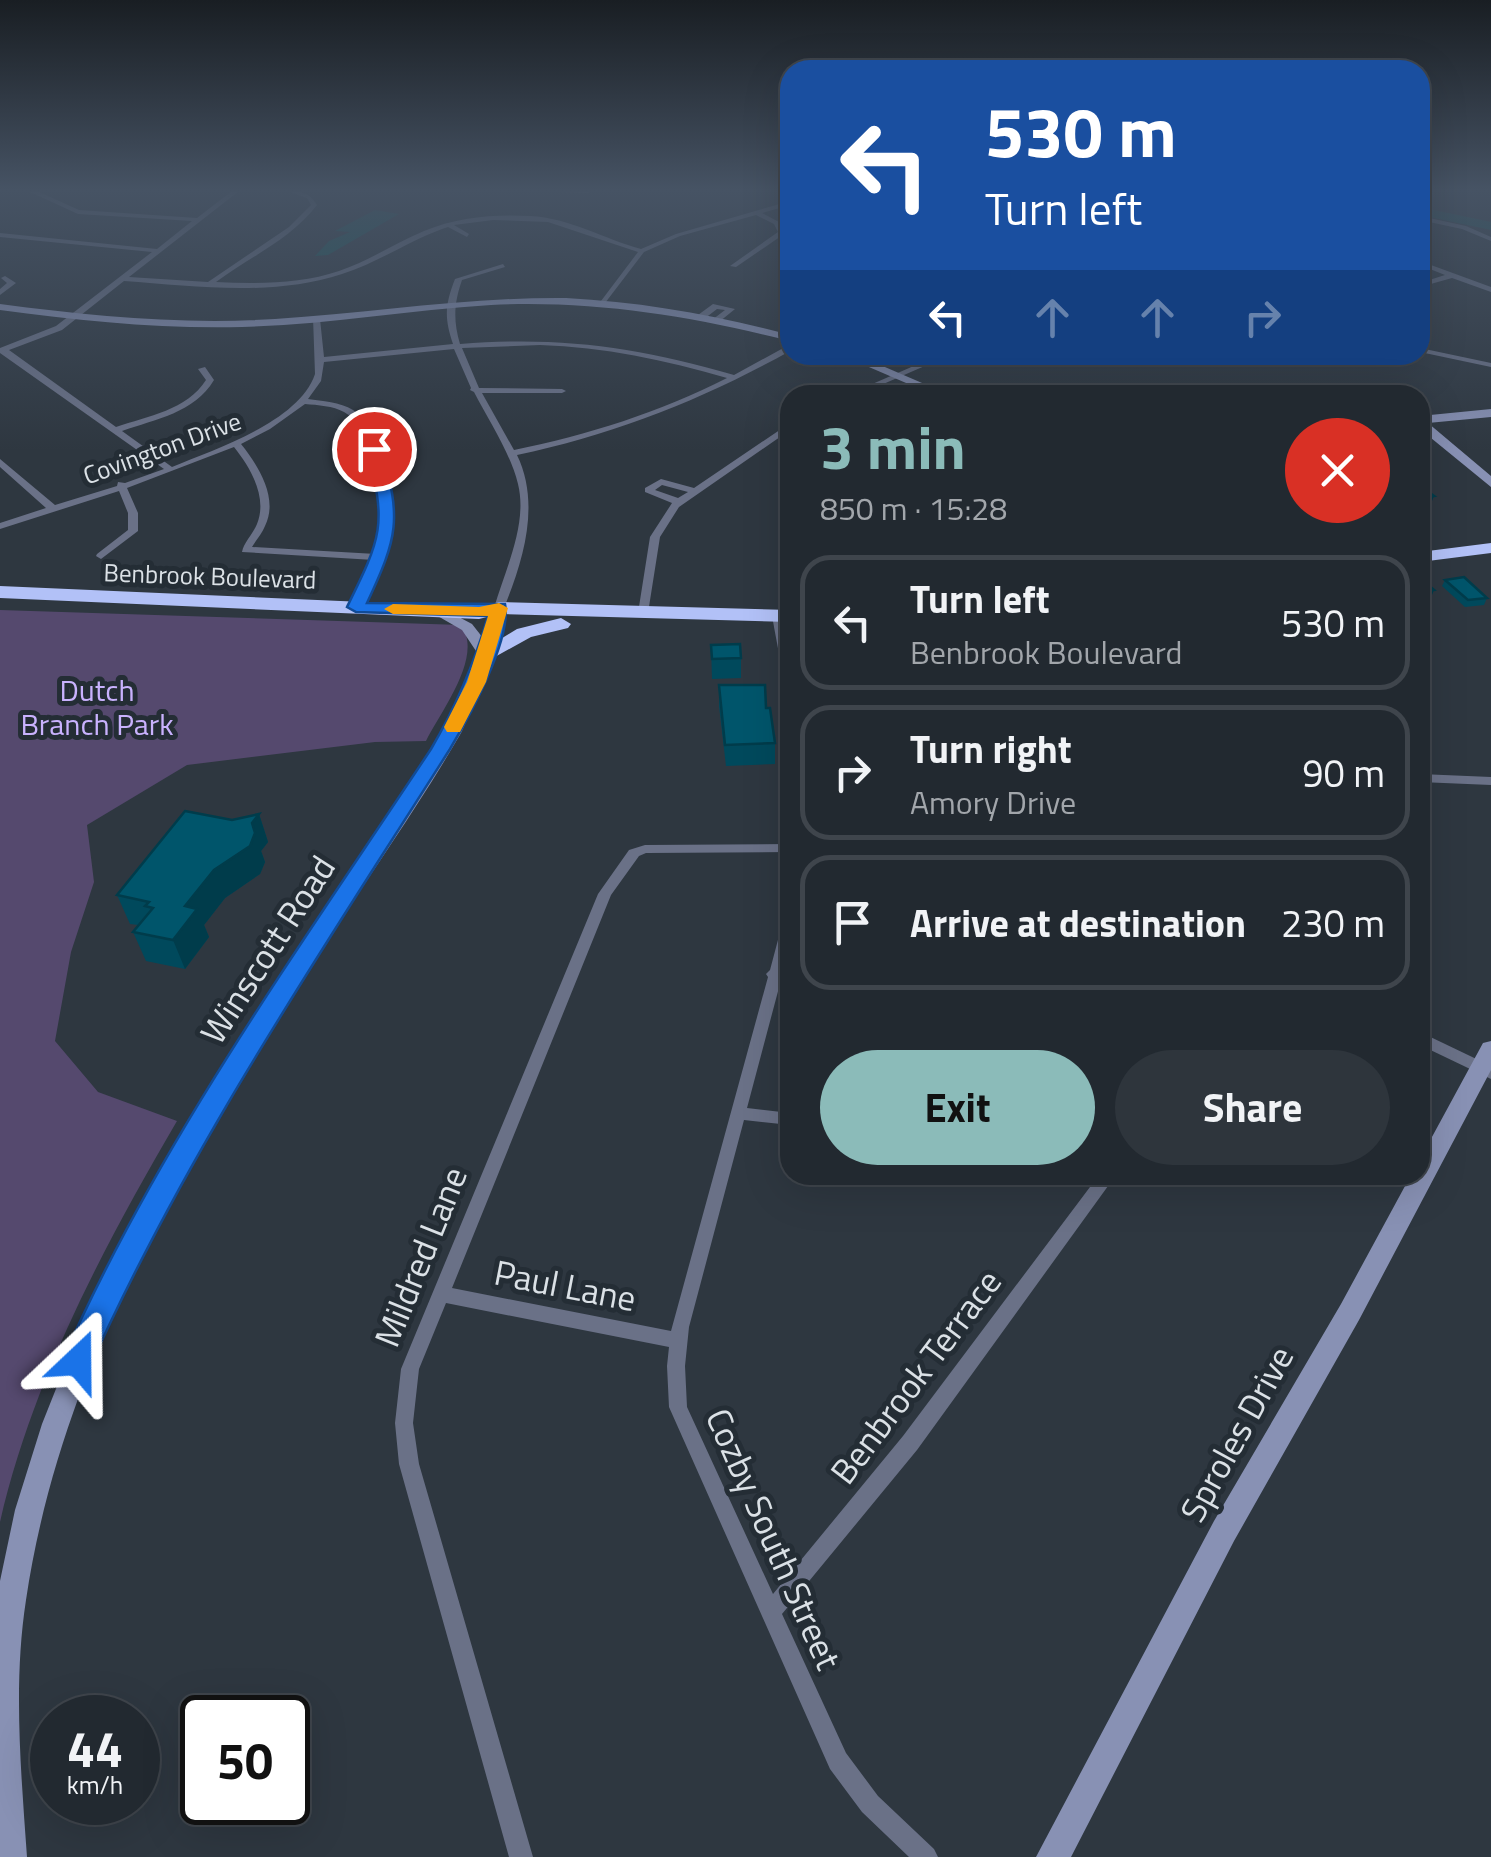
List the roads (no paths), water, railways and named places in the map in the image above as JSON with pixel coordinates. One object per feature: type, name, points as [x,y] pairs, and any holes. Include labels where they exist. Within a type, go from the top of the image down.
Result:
[{"type":"highway","points":[[1430,541],[1491,532]]},
{"type":"highway","points":[[1430,556],[1491,548]]},
{"type":"highway","name":"Benbrook Boulevard","points":[[0,592],[491,614],[643,614],[780,622]]},
{"type":"highway","name":"Benbrook Boulevard","points":[[491,614],[561,624],[780,622]]},
{"type":"highway","points":[[486,654],[524,633],[561,624]]},
{"type":"street","points":[[0,293],[12,283],[6,278]]},
{"type":"street","points":[[210,284],[220,278]]},
{"type":"street","points":[[1,350],[49,334],[122,279],[271,285],[316,278]]},
{"type":"street","points":[[463,278],[458,279],[449,306],[460,347],[474,390],[510,454],[525,493],[491,614]]},
{"type":"street","points":[[602,305],[623,278]]},
{"type":"street","points":[[1455,278],[1491,290]]},
{"type":"street","points":[[0,307],[75,316],[240,324],[524,301],[602,305],[701,317],[780,336]]},
{"type":"street","points":[[701,317],[716,306],[731,309],[716,320]]},
{"type":"street","points":[[316,319],[318,380],[305,401],[342,408],[359,420],[389,501],[380,557],[356,607]]},
{"type":"street","points":[[320,360],[536,343],[612,349],[736,378]]},
{"type":"street","points":[[1,350],[168,468]]},
{"type":"street","points":[[1430,352],[1491,365]]},
{"type":"street","points":[[510,454],[591,436],[658,414],[780,354]]},
{"type":"street","points":[[874,365],[922,385]]},
{"type":"street","points":[[873,385],[921,365]]},
{"type":"street","points":[[116,430],[187,402],[208,386],[209,376],[202,370]]},
{"type":"street","points":[[474,390],[562,391]]},
{"type":"street","name":"Covington Drive","points":[[0,526],[237,444],[274,426],[305,401]]},
{"type":"street","points":[[1430,421],[1491,413]]},
{"type":"street","points":[[1430,431],[1491,484]]},
{"type":"street","points":[[643,614],[655,537],[679,502],[780,433]]},
{"type":"street","points":[[237,444],[258,476],[264,500],[264,518],[246,550],[380,557]]},
{"type":"street","points":[[0,462],[52,508]]},
{"type":"street","points":[[679,502],[648,490],[661,482],[694,490]]},
{"type":"street","points":[[101,556],[133,531],[133,513],[121,484]]},
{"type":"street","points":[[437,611],[467,627],[486,654]]},
{"type":"street","name":"Winscott Road","points":[[10,1857],[2,1746],[5,1603],[65,1390],[103,1302],[227,1079],[469,701],[486,654],[491,614]]},
{"type":"street","points":[[1430,778],[1491,781]]},
{"type":"street","name":"Mildred Lane","points":[[521,1857],[409,1464],[405,1394],[440,1294],[584,942],[622,868],[644,849],[780,848]]},
{"type":"street","name":"Cozby South Street","points":[[780,981],[737,1114],[678,1341],[678,1407],[838,1762],[870,1804],[926,1857]]},
{"type":"street","points":[[1430,1042],[1488,1064]]},
{"type":"street","name":"Sproles Drive","points":[[1430,1168],[1488,1064]]},
{"type":"street","points":[[737,1114],[780,1118]]},
{"type":"street","name":"Benbrook Terrace","points":[[770,1613],[910,1443],[1101,1185]]},
{"type":"street","name":"Sproles Drive","points":[[1052,1857],[1234,1514],[1421,1185]]},
{"type":"street","name":"Paul Lane","points":[[440,1294],[678,1341]]},
{"type":"park label","name":"Dutch Branch Park","points":[[97,708]]}]
